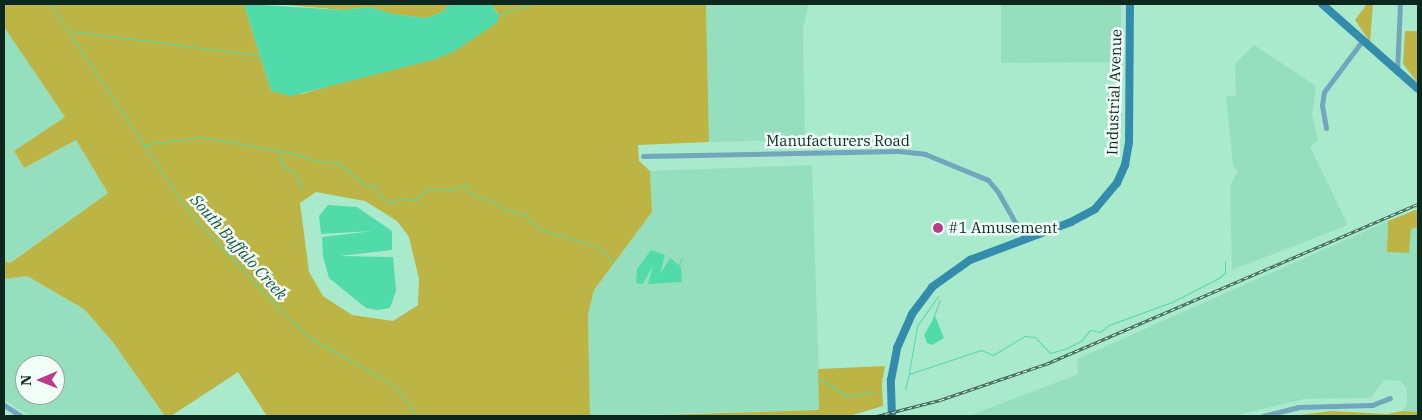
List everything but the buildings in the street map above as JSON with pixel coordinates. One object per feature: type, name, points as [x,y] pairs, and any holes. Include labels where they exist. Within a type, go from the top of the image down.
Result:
[{"type":"main road","name":"Industrial Avenue","points":[[892,416],[894,358],[901,334],[918,305],[932,287],[958,266],[1024,238],[1071,222],[1095,209],[1107,197],[1122,172],[1129,143],[1130,4]]},
{"type":"main road","points":[[1322,4],[1418,89]]},
{"type":"street","points":[[1397,72],[1400,4]]},
{"type":"street","points":[[1326,128],[1322,106],[1324,92],[1362,41]]},
{"type":"street","name":"Manufacturers Road","points":[[643,156],[898,151],[925,154],[988,180],[1004,201],[1024,238]]},
{"type":"street","points":[[1263,416],[1298,407],[1372,405],[1390,398]]},
{"type":"street","points":[[4,405],[21,416]]},
{"type":"shaded area","points":[[4,4],[244,4],[271,91],[302,94],[329,86],[498,14],[492,4],[706,4],[709,142],[638,145],[639,161],[650,171],[652,212],[594,290],[588,315],[590,416],[267,416],[238,372],[171,416],[165,416],[112,341],[84,309],[27,276],[4,279],[4,261],[10,263],[108,193],[76,140],[24,168],[14,151],[65,117],[4,27]],"holes":[[[316,192],[365,201],[397,221],[409,237],[419,279],[418,305],[393,321],[352,315],[323,296],[309,272],[300,203]]]},
{"type":"shaded area","points":[[244,4],[343,10],[369,7],[393,14],[426,18],[440,13],[451,4],[492,4],[498,15],[498,22],[455,51],[436,59],[291,96],[271,91]]},
{"type":"shaded area","points":[[275,4],[451,4],[440,13],[426,18],[393,14],[369,7],[343,10]]},
{"type":"shaded area","points":[[706,4],[809,4],[803,28],[805,140],[709,142]]},
{"type":"shaded area","points":[[1001,4],[1121,4],[1122,62],[1001,63]]},
{"type":"shaded area","points":[[1367,4],[1373,4],[1370,42],[1355,20]]},
{"type":"shaded area","points":[[4,27],[65,117],[14,151],[24,168],[76,140],[108,193],[9,263],[4,261]]},
{"type":"shaded area","points":[[1405,31],[1418,31],[1418,83],[1403,64]]},
{"type":"shaded area","points":[[1254,45],[1316,86],[1312,114],[1318,140],[1310,147],[1348,225],[1232,270],[1230,186],[1238,171],[1233,165],[1226,96],[1236,96],[1235,64]]},
{"type":"shaded area","points":[[812,165],[820,410],[590,416],[588,315],[594,290],[652,212],[650,171]]},
{"type":"shaded area","points":[[328,205],[357,207],[392,231],[392,250],[340,256],[393,257],[396,291],[390,308],[378,310],[366,308],[329,278],[323,256],[322,237],[373,231],[321,234],[319,216]]},
{"type":"shaded area","points":[[1418,209],[1418,227],[1411,229],[1409,253],[1387,252],[1388,221]]},
{"type":"shaded area","points":[[1388,221],[1387,252],[1411,228],[1418,227],[1418,412],[1402,411],[1407,404],[1407,388],[1400,381],[1384,380],[1371,397],[1304,399],[1234,416],[969,416],[1078,374],[1077,359]]},
{"type":"shaded area","points":[[651,250],[665,255],[660,274],[670,258],[681,267],[682,282],[648,284],[653,265],[643,284],[636,283],[637,269]]},
{"type":"shaded area","points":[[27,276],[84,309],[112,341],[165,416],[30,416],[4,400],[4,279]]},
{"type":"shaded area","points":[[935,316],[944,338],[932,345],[927,343],[924,335]]},
{"type":"shaded area","points":[[885,366],[882,383],[883,406],[849,416],[629,416],[819,410],[818,369]]},
{"type":"shaded area","points":[[1331,411],[1387,414],[1402,411],[1418,412],[1418,416],[1293,416]]},
{"type":"waterway","name":"South Buffalo Creek","points":[[50,4],[188,211],[279,309],[312,339],[389,382],[401,393],[417,416]]},
{"type":"waterway","points":[[497,15],[533,4]]},
{"type":"waterway","points":[[71,31],[260,56]]},
{"type":"waterway","points":[[142,145],[200,137],[293,153],[316,161],[338,163],[364,184],[374,186],[382,198],[391,203],[400,199],[415,200],[428,189],[452,190],[466,184],[468,191],[474,195],[496,202],[505,210],[524,214],[539,229],[598,247],[614,262]]},
{"type":"waterway","points":[[279,152],[283,166],[296,174],[302,188]]},
{"type":"waterway","points":[[679,264],[682,258]]},
{"type":"waterway","points":[[905,389],[909,374],[981,350],[993,355],[1025,336],[1035,337],[1050,353],[1067,348],[1081,341],[1090,330],[1100,332],[1109,325],[1172,302],[1217,279],[1225,273],[1225,261]]},
{"type":"waterway","points":[[909,373],[917,326],[938,296]]},
{"type":"waterway","points":[[933,318],[940,300]]},
{"type":"waterway","points":[[820,379],[847,396],[875,392]]},
{"type":"railway","points":[[877,416],[940,400],[1046,364],[1418,204]]},
{"type":"place","name":"#1 Amusement","points":[[938,228]]}]
